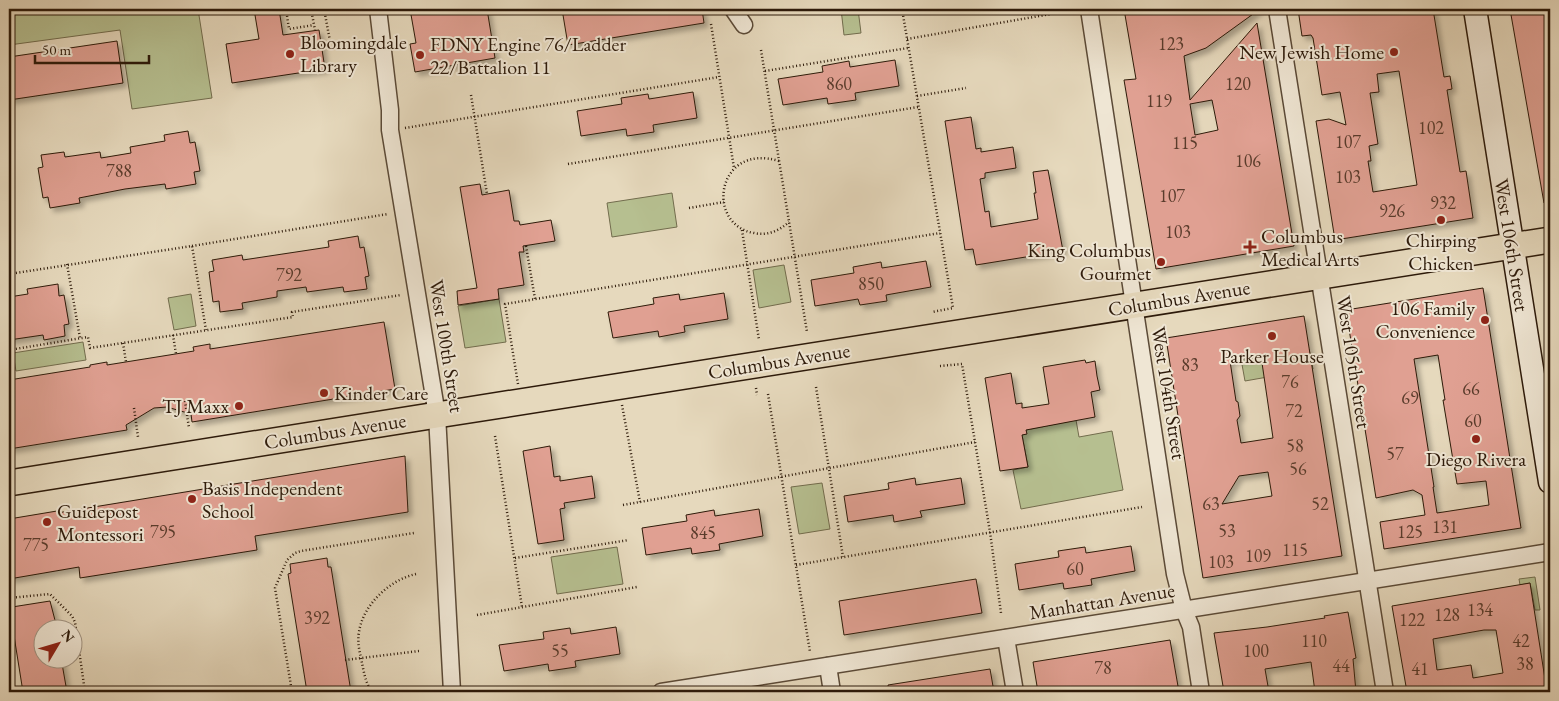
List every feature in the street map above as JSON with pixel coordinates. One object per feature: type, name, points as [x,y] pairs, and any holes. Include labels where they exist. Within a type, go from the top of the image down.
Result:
[{"type":"main road","name":"West 106th Street","points":[[1475,9],[1550,482]]},
{"type":"main road","name":"Columbus Avenue","points":[[9,483],[1550,240]]},
{"type":"street","name":"West 100th Street","points":[[378,9],[390,110],[390,130],[437,415],[452,692]]},
{"type":"street","points":[[733,9],[744,25]]},
{"type":"street","name":"West 104th Street","points":[[1089,9],[1175,574],[1184,610],[1191,627],[1201,692]]},
{"type":"street","name":"West 105th Street","points":[[1277,9],[1385,692]]},
{"type":"street","name":"Manhattan Avenue","points":[[661,692],[1550,552]]},
{"type":"street","points":[[1006,638],[1015,692]]},
{"type":"street","points":[[828,666],[832,692]]},
{"type":"path","points":[[286,9],[289,29],[314,25]]},
{"type":"path","points":[[311,9],[315,30]]},
{"type":"path","points":[[324,9],[330,41]]},
{"type":"path","points":[[902,9],[952,308],[932,312]]},
{"type":"path","points":[[907,39],[1083,9]]},
{"type":"path","points":[[711,24],[734,168]]},
{"type":"path","points":[[765,71],[908,48]]},
{"type":"path","points":[[761,50],[807,332]]},
{"type":"path","points":[[390,130],[719,77]]},
{"type":"path","points":[[917,96],[966,88]]},
{"type":"path","points":[[471,95],[487,194]]},
{"type":"path","points":[[568,164],[918,106]]},
{"type":"path","points":[[780,161],[760,157],[741,163],[734,168],[725,184],[724,202],[730,218],[742,229],[751,233],[768,234],[777,231],[789,222]]},
{"type":"path","points":[[689,208],[724,202]]},
{"type":"path","points":[[9,274],[404,212]]},
{"type":"path","points":[[742,229],[759,340]]},
{"type":"path","points":[[521,402],[505,304],[940,232]]},
{"type":"path","points":[[192,246],[206,330]]},
{"type":"path","points":[[526,246],[535,299]]},
{"type":"path","points":[[67,264],[80,338]]},
{"type":"path","points":[[9,350],[88,337],[90,348],[293,317],[292,312],[417,292]]},
{"type":"path","points":[[173,335],[176,354]]},
{"type":"path","points":[[123,343],[126,362]]},
{"type":"path","points":[[940,366],[962,364],[990,532],[1001,613]]},
{"type":"path","points":[[618,386],[640,502]]},
{"type":"path","points":[[816,386],[843,557]]},
{"type":"path","points":[[756,388],[757,395]]},
{"type":"path","points":[[768,394],[810,652]]},
{"type":"path","points":[[185,401],[189,428]]},
{"type":"path","points":[[134,408],[138,437]]},
{"type":"path","points":[[495,436],[522,607]]},
{"type":"path","points":[[623,505],[975,442]]},
{"type":"path","points":[[796,565],[1142,507]]},
{"type":"path","points":[[292,692],[275,588],[287,560],[295,553],[301,551],[414,533]]},
{"type":"path","points":[[515,558],[629,540]]},
{"type":"path","points":[[372,692],[364,674],[358,643],[359,631],[370,606],[392,583],[404,576],[416,574]]},
{"type":"path","points":[[477,615],[637,587]]},
{"type":"path","points":[[9,598],[50,594],[72,616],[75,622],[86,692]]},
{"type":"path","points":[[346,660],[419,650]]},
{"type":"path","points":[[9,683],[10,692]]},
{"type":"green space","points":[[9,9],[198,9],[212,98],[132,109],[120,30],[9,45]]},
{"type":"green space","points":[[841,9],[858,9],[861,33],[844,35]]},
{"type":"green space","points":[[672,193],[677,227],[612,237],[607,203]]},
{"type":"green space","points":[[784,265],[791,302],[759,308],[753,270]]},
{"type":"green space","points":[[191,294],[196,326],[174,330],[168,298]]},
{"type":"green space","points":[[499,299],[506,342],[465,348],[458,306]]},
{"type":"green space","points":[[83,342],[86,360],[16,371],[13,353]]},
{"type":"green space","points":[[1309,349],[1313,369],[1245,381],[1241,359]]},
{"type":"green space","points":[[1076,420],[1079,437],[1112,431],[1123,490],[1021,509],[1013,470],[1028,467],[1022,435],[1026,434],[1026,430]]},
{"type":"green space","points":[[822,483],[830,529],[799,534],[791,487]]},
{"type":"green space","points":[[617,547],[623,584],[557,594],[551,557]]},
{"type":"green space","points":[[1535,577],[1540,610],[1535,610],[1530,583],[1520,585],[1519,579]]},
{"type":"building","points":[[254,9],[279,9],[283,35],[319,30],[325,69],[232,83],[226,44],[259,39]]},
{"type":"building","points":[[410,9],[487,9],[495,58],[415,72],[410,44],[416,43]]},
{"type":"building","points":[[562,9],[702,9],[704,23],[568,45]]},
{"type":"building","points":[[1124,9],[1260,9],[1206,48],[1184,56],[1190,100],[1257,23],[1294,246],[1156,269],[1124,80],[1136,79]],"holes":[[[1212,100],[1218,130],[1195,135],[1190,104]]]},
{"type":"building","points":[[1298,9],[1433,9],[1444,77],[1450,76],[1452,89],[1447,90],[1460,172],[1466,171],[1473,218],[1335,240],[1316,121],[1329,119],[1346,125],[1340,92],[1322,95],[1313,38],[1311,35],[1302,36]],"holes":[[[1399,71],[1417,185],[1373,192],[1368,161],[1371,161],[1369,146],[1378,144],[1370,93],[1379,92],[1377,74]]]},
{"type":"building","points":[[1510,9],[1527,9],[1525,13],[1550,9],[1550,202],[1544,203]]},
{"type":"building","points":[[117,41],[123,83],[9,100],[9,57]]},
{"type":"building","points":[[895,60],[899,86],[855,93],[856,100],[828,104],[827,98],[783,105],[778,79],[823,72],[822,66],[849,61],[850,67]]},
{"type":"building","points":[[693,92],[697,118],[653,125],[654,132],[627,136],[626,129],[581,136],[577,111],[622,104],[621,98],[648,94],[649,99]]},
{"type":"building","points":[[971,117],[976,149],[981,148],[981,152],[1013,147],[1016,168],[985,173],[985,178],[980,179],[985,212],[989,211],[991,227],[1038,219],[1033,172],[1048,170],[1063,251],[976,265],[973,249],[965,250],[945,121]]},
{"type":"building","points":[[188,131],[190,143],[195,142],[200,171],[194,172],[196,184],[166,189],[165,184],[125,189],[79,198],[80,203],[50,208],[48,197],[43,198],[38,168],[43,167],[41,155],[64,152],[65,157],[100,152],[101,158],[131,153],[130,147],[165,141],[164,135]]},
{"type":"building","points":[[480,184],[482,195],[509,190],[514,221],[519,221],[520,225],[551,220],[555,241],[523,246],[524,252],[519,252],[524,285],[498,289],[499,299],[458,305],[457,291],[477,288],[460,187]]},
{"type":"building","points":[[358,236],[360,248],[364,247],[369,276],[365,277],[367,289],[344,292],[343,287],[307,292],[306,287],[277,291],[277,297],[242,303],[243,309],[220,312],[219,301],[213,302],[209,272],[214,271],[212,260],[242,255],[243,260],[329,247],[328,241]]},
{"type":"building","points":[[926,261],[931,287],[886,295],[887,301],[860,305],[858,299],[815,306],[811,280],[854,273],[853,267],[881,262],[882,268]]},
{"type":"building","points":[[58,284],[59,296],[64,295],[69,324],[64,325],[65,336],[44,340],[43,335],[9,340],[9,297],[28,294],[27,289]]},
{"type":"building","points":[[1483,288],[1521,528],[1384,549],[1380,522],[1425,515],[1422,495],[1413,490],[1376,498],[1346,310]],"holes":[[[1438,355],[1445,400],[1443,400],[1457,484],[1486,481],[1489,505],[1437,513],[1414,359]]]},
{"type":"building","points":[[724,293],[728,319],[684,326],[685,332],[659,337],[658,331],[613,338],[608,312],[654,304],[653,298],[679,294],[680,300]]},
{"type":"building","points":[[1304,316],[1342,556],[1203,578],[1166,338]],"holes":[[[1261,356],[1273,438],[1241,443],[1237,420],[1240,416],[1230,361]],[[1268,472],[1272,496],[1222,504],[1239,476]]]},
{"type":"building","points":[[384,322],[395,389],[192,422],[191,414],[167,407],[154,408],[126,425],[127,430],[9,449],[9,380],[90,367],[90,365],[107,362],[107,365],[194,351],[193,347],[210,344],[210,349]]},
{"type":"building","points":[[1085,360],[1086,363],[1095,361],[1100,390],[1091,392],[1095,417],[1026,430],[1027,434],[1022,435],[1028,467],[1000,471],[985,378],[1011,373],[1016,404],[1022,403],[1022,408],[1049,404],[1043,367]]},
{"type":"building","points":[[550,446],[554,477],[560,476],[560,481],[592,476],[595,498],[564,503],[565,508],[560,509],[564,540],[538,544],[523,451]]},
{"type":"building","points":[[405,456],[408,512],[255,536],[257,550],[80,578],[79,567],[9,579],[9,519],[57,511],[57,513]]},
{"type":"building","points":[[915,478],[916,485],[961,478],[965,504],[920,511],[922,517],[894,522],[893,515],[848,522],[844,496],[889,489],[888,483]]},
{"type":"building","points":[[759,509],[763,536],[719,544],[720,550],[692,554],[691,548],[646,555],[642,528],[687,521],[686,515],[714,510],[715,516]]},
{"type":"building","points":[[1131,546],[1135,571],[1091,579],[1092,585],[1064,589],[1063,583],[1019,590],[1015,564],[1059,557],[1058,551],[1085,547],[1086,553]]},
{"type":"building","points":[[327,558],[328,567],[331,567],[351,692],[307,692],[288,574],[291,573],[290,564]]},
{"type":"building","points":[[976,579],[982,613],[844,635],[839,601]]},
{"type":"building","points":[[1530,583],[1547,692],[1407,692],[1392,606]],"holes":[[[1484,630],[1496,630],[1503,673],[1473,678],[1471,665],[1437,670],[1433,639]]]},
{"type":"building","points":[[50,601],[54,618],[32,618],[32,668],[63,668],[67,692],[23,692],[11,617],[13,616],[12,607]]},
{"type":"building","points":[[1348,612],[1356,658],[1353,659],[1356,692],[1315,692],[1311,662],[1265,669],[1269,692],[1224,692],[1214,633],[1325,618],[1324,616]]},
{"type":"building","points":[[616,627],[620,654],[575,661],[576,667],[549,671],[548,664],[504,671],[499,645],[544,639],[543,632],[570,628],[571,634]]},
{"type":"building","points":[[1170,640],[1179,692],[1038,692],[1033,662]]},
{"type":"building","points":[[990,669],[994,692],[889,692],[888,685]]},
{"type":"place","name":"New Jewish Home","points":[[1394,52]]},
{"type":"place","name":"Bloomingdale Library","points":[[290,54]]},
{"type":"place","name":"FDNY Engine 76/Ladder 22/Battalion 11","points":[[420,55]]},
{"type":"place","name":"Chirping Chicken","points":[[1441,220]]},
{"type":"place","name":"Columbus Medical Arts","points":[[1250,247]]},
{"type":"place","name":"King Columbus Gourmet","points":[[1161,262]]},
{"type":"place","name":"106 Family Convenience","points":[[1485,320]]},
{"type":"place","name":"Parker House","points":[[1272,336]]},
{"type":"place","name":"Kinder Care","points":[[324,393]]},
{"type":"place","name":"TJ Maxx","points":[[239,406]]},
{"type":"place","name":"Diego Rivera","points":[[1476,439]]},
{"type":"place","name":"Basis Independent School","points":[[192,499]]},
{"type":"place","name":"Guidepost Montessori","points":[[47,522]]}]
